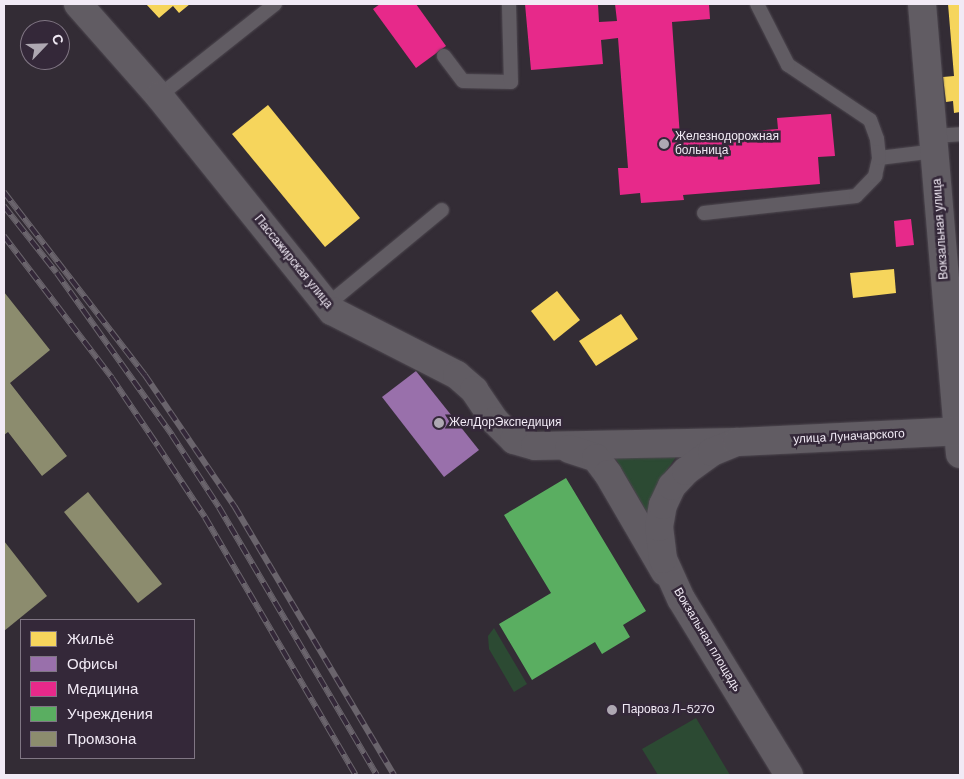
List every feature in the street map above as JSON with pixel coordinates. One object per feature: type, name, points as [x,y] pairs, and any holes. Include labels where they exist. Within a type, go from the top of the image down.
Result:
[{"type":"street","name":"Пассажирская улица","points":[[78,4],[159,96],[332,311],[457,375],[474,390],[495,421],[514,440],[535,446],[737,442]]},
{"type":"street","name":"Вокзальная улица","points":[[922,4],[943,140],[960,439]]},
{"type":"street","name":"улица Луначарского","points":[[737,442],[960,439]]},
{"type":"street","name":"Вокзальная площадь","points":[[737,442],[712,452],[686,471],[672,486],[663,505],[659,542],[681,599],[789,775]]},
{"type":"street","points":[[558,445],[596,458],[608,474],[681,599]]},
{"type":"lane","points":[[159,96],[275,4]]},
{"type":"lane","points":[[444,56],[464,81],[511,82],[509,4]]},
{"type":"lane","points":[[704,213],[856,196],[875,176],[879,158],[878,139],[870,120],[788,65],[758,4]]},
{"type":"lane","points":[[879,158],[943,140]]},
{"type":"lane","points":[[327,305],[442,210]]},
{"type":"green space","points":[[681,450],[657,484],[651,519],[613,454]]},
{"type":"green space","points":[[494,628],[527,684],[514,692],[489,649],[488,636]]},
{"type":"green space","points":[[696,718],[730,775],[658,775],[642,749]]},
{"type":"building: Жильё","points":[[146,4],[190,4],[179,13],[173,6],[159,18]]},
{"type":"building: Жильё","points":[[948,4],[960,4],[960,112],[954,113],[953,101],[946,102],[943,77],[954,76]]},
{"type":"building: Жильё","points":[[268,105],[360,218],[325,247],[232,134]]},
{"type":"building: Жильё","points":[[894,269],[896,293],[853,298],[850,273]]},
{"type":"building: Жильё","points":[[557,291],[580,320],[554,341],[531,311]]},
{"type":"building: Жильё","points":[[621,314],[638,339],[596,366],[579,341]]},
{"type":"building: Офисы","points":[[416,371],[479,450],[444,477],[382,397]]},
{"type":"building: Медицина","points":[[380,4],[416,4],[446,46],[416,68],[373,9]]},
{"type":"building: Медицина","points":[[525,4],[598,4],[599,22],[617,21],[615,4],[709,4],[710,19],[672,22],[680,137],[778,129],[777,118],[831,114],[835,156],[818,157],[820,184],[683,195],[684,200],[641,203],[640,193],[620,195],[618,168],[628,168],[618,38],[601,40],[603,64],[531,70]]},
{"type":"building: Медицина","points":[[911,219],[914,245],[896,247],[894,221]]},
{"type":"building: Учреждения","points":[[566,478],[646,611],[623,625],[630,637],[602,654],[595,642],[532,680],[499,624],[551,593],[504,515]]},
{"type":"building: Промзона","points":[[4,292],[50,350],[10,383],[67,456],[42,476],[8,432],[4,435]]},
{"type":"building: Промзона","points":[[88,492],[162,584],[138,603],[64,512]]},
{"type":"building: Промзона","points":[[4,541],[47,596],[4,631]]},
{"type":"railway","points":[[4,192],[145,375],[235,507],[394,775]]},
{"type":"railway","points":[[4,206],[57,273],[172,435],[219,507],[377,775]]},
{"type":"railway","points":[[4,236],[112,378],[205,517],[356,775]]},
{"type":"place","name":"Железнодорожная больница","points":[[664,144]]},
{"type":"place","name":"ЖелДорЭкспедиция","points":[[439,423]]},
{"type":"place","name":"Паровоз Л-5270","points":[[612,710]]}]
